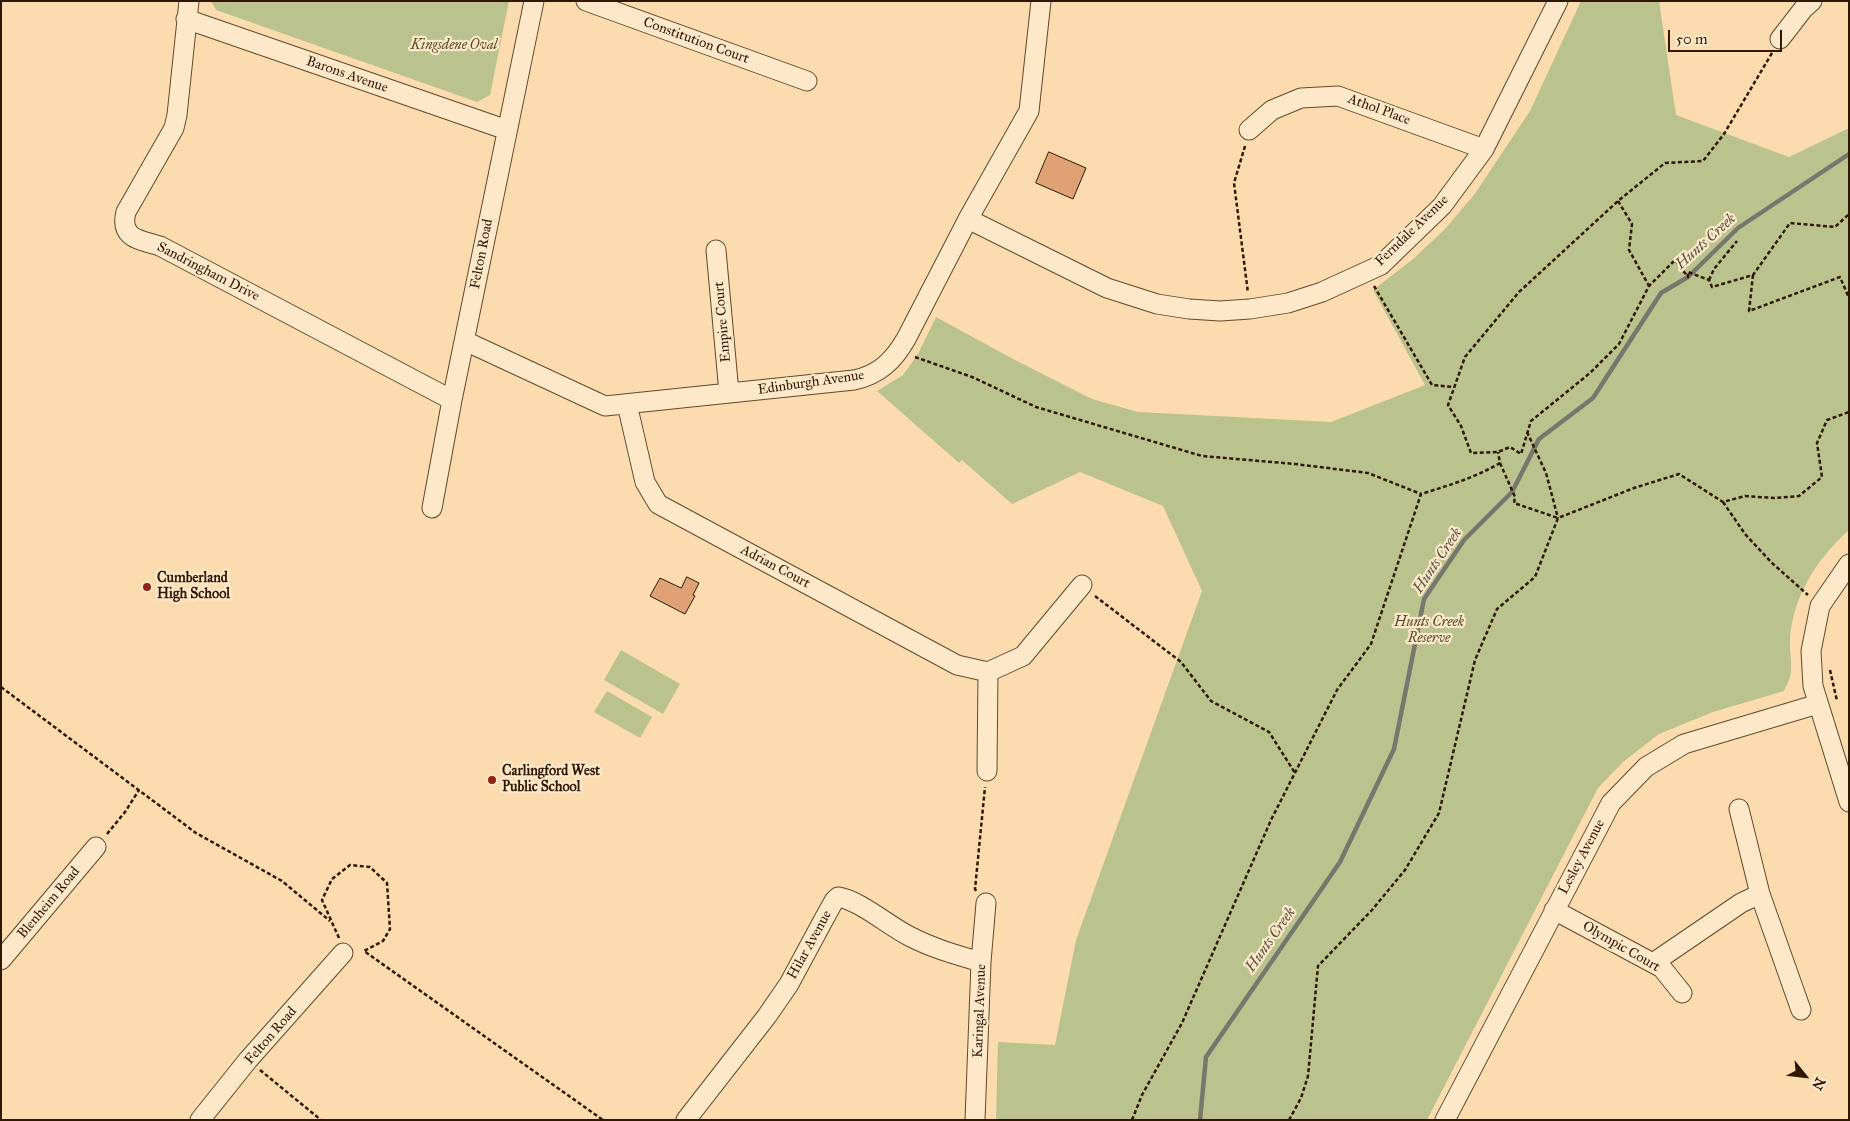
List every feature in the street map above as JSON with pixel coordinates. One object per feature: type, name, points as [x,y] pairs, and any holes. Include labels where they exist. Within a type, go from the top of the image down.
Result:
[{"type":"street","name":"Felton Road","points":[[432,508],[452,400],[534,1]]},
{"type":"street","name":"Constitution Court","points":[[586,1],[807,81]]},
{"type":"street","name":"Edinburgh Avenue","points":[[464,341],[605,406],[866,378],[888,364],[900,350],[968,219],[1029,111],[1041,1]]},
{"type":"street","name":"Ferndale Avenue","points":[[968,219],[1107,288],[1157,304],[1220,311],[1250,309],[1288,302],[1322,292],[1381,264],[1442,206],[1484,149],[1558,1]]},
{"type":"street","points":[[1780,39],[1804,8],[1812,1]]},
{"type":"street","name":"Barons Avenue","points":[[188,10],[507,130]]},
{"type":"street","name":"Sandringham Drive","points":[[188,10],[174,128],[126,212],[124,220],[128,234],[134,238],[160,246],[452,400]]},
{"type":"street","name":"Athol Place","points":[[1249,130],[1272,110],[1301,98],[1338,96],[1484,149]]},
{"type":"street","name":"Empire Court","points":[[716,250],[729,393]]},
{"type":"street","name":"Adrian Court","points":[[627,404],[645,482],[658,504],[957,665],[988,672]]},
{"type":"street","points":[[1849,564],[1820,606],[1811,651],[1813,686],[1849,802]]},
{"type":"street","points":[[987,771],[988,672],[1023,656],[1082,586]]},
{"type":"street","name":"Lesley Avenue","points":[[1449,1118],[1554,910],[1611,803],[1646,767],[1684,744],[1818,704]]},
{"type":"street","points":[[1739,809],[1760,894],[1801,1010]]},
{"type":"street","name":"Blenheim Road","points":[[1,960],[96,847]]},
{"type":"street","points":[[1654,964],[1741,903],[1760,894]]},
{"type":"street","name":"Hilar Avenue","points":[[690,1119],[789,984],[834,901],[838,897],[844,898],[866,910],[908,936],[946,952],[981,962]]},
{"type":"street","name":"Karingal Avenue","points":[[976,1120],[981,962],[986,903]]},
{"type":"street","name":"Olympic Court","points":[[1554,910],[1662,968],[1682,994]]},
{"type":"street","name":"Felton Road","points":[[200,1120],[248,1060],[343,953]]},
{"type":"path","points":[[1753,274],[1712,287],[1709,280],[1688,272],[1688,277],[1674,260],[1649,286],[1619,344],[1590,373],[1531,421],[1521,454],[1510,447],[1498,452],[1471,453],[1461,426],[1448,405],[1465,357],[1519,292],[1618,201],[1665,163],[1704,161],[1724,134],[1780,39]]},
{"type":"path","points":[[1249,130],[1234,183],[1250,309]]},
{"type":"path","points":[[1618,201],[1632,224],[1629,250],[1649,286]]},
{"type":"path","points":[[1849,214],[1835,227],[1790,223],[1753,274],[1749,310],[1840,277],[1849,298]]},
{"type":"path","points":[[1709,280],[1714,269],[1737,241]]},
{"type":"path","points":[[1365,272],[1432,385],[1453,387]]},
{"type":"path","points":[[900,350],[927,362],[972,377],[1036,407],[1202,456],[1295,464],[1368,473],[1421,494],[1475,476],[1500,463]]},
{"type":"path","points":[[1723,502],[1744,496],[1774,498],[1799,496],[1822,477],[1817,443],[1827,420],[1849,412]]},
{"type":"path","points":[[1289,1120],[1301,1098],[1308,1076],[1318,966],[1372,910],[1405,870],[1439,813],[1475,660],[1497,610],[1535,577],[1558,518],[1546,473],[1527,432]]},
{"type":"path","points":[[1498,452],[1500,463],[1515,497],[1514,503],[1558,518],[1634,488],[1679,474],[1723,502],[1745,534],[1772,563],[1820,606]]},
{"type":"path","points":[[1132,1120],[1142,1095],[1182,1023],[1271,820],[1337,690],[1371,644],[1421,494]]},
{"type":"path","points":[[1082,586],[1181,662],[1211,701],[1269,732],[1295,773]]},
{"type":"path","points":[[1830,667],[1832,685],[1838,703]]},
{"type":"path","points":[[1,687],[196,833],[282,881],[331,922]]},
{"type":"path","points":[[986,903],[975,889],[987,771]]},
{"type":"path","points":[[96,847],[125,812],[139,790]]},
{"type":"path","points":[[343,953],[338,932],[331,922],[322,900],[332,879],[350,865],[370,867],[387,883],[390,928],[383,941],[364,951],[603,1120]]},
{"type":"path","points":[[248,1060],[321,1120]]},
{"type":"green space","name":"Kingsdene Oval","points":[[211,1],[509,1],[490,95],[477,102],[216,10]]},
{"type":"green space","name":"Hunts Creek Reserve","points":[[1581,1],[1659,1],[1676,115],[1789,157],[1849,128],[1849,530],[1817,565],[1802,592],[1792,622],[1790,638],[1791,672],[1784,691],[1713,712],[1659,734],[1623,762],[1598,788],[1427,1120],[996,1120],[998,1042],[1055,1045],[1076,940],[1202,591],[1163,506],[1080,472],[1012,504],[962,460],[959,463],[877,391],[903,375],[918,354],[936,317],[1092,399],[1138,412],[1331,422],[1425,385],[1373,290],[1413,259],[1444,230],[1474,195],[1530,111]]},
{"type":"green space","points":[[621,650],[680,684],[663,714],[604,680]]},
{"type":"green space","points":[[607,691],[652,717],[640,738],[594,712]]},
{"type":"building","points":[[1049,152],[1086,168],[1073,199],[1036,183]]},
{"type":"building","points":[[687,577],[699,583],[693,595],[695,596],[685,614],[650,596],[660,578],[681,588]]},
{"type":"waterway","name":"Hunts Creek","points":[[1200,1120],[1206,1057],[1340,862],[1394,749],[1424,599],[1464,540],[1512,492],[1539,439],[1593,398],[1661,293],[1688,277],[1738,228],[1849,154]]},
{"type":"place","name":"Cumberland High School","points":[[147,587]]},
{"type":"place","name":"Carlingford West Public School","points":[[492,780]]}]
